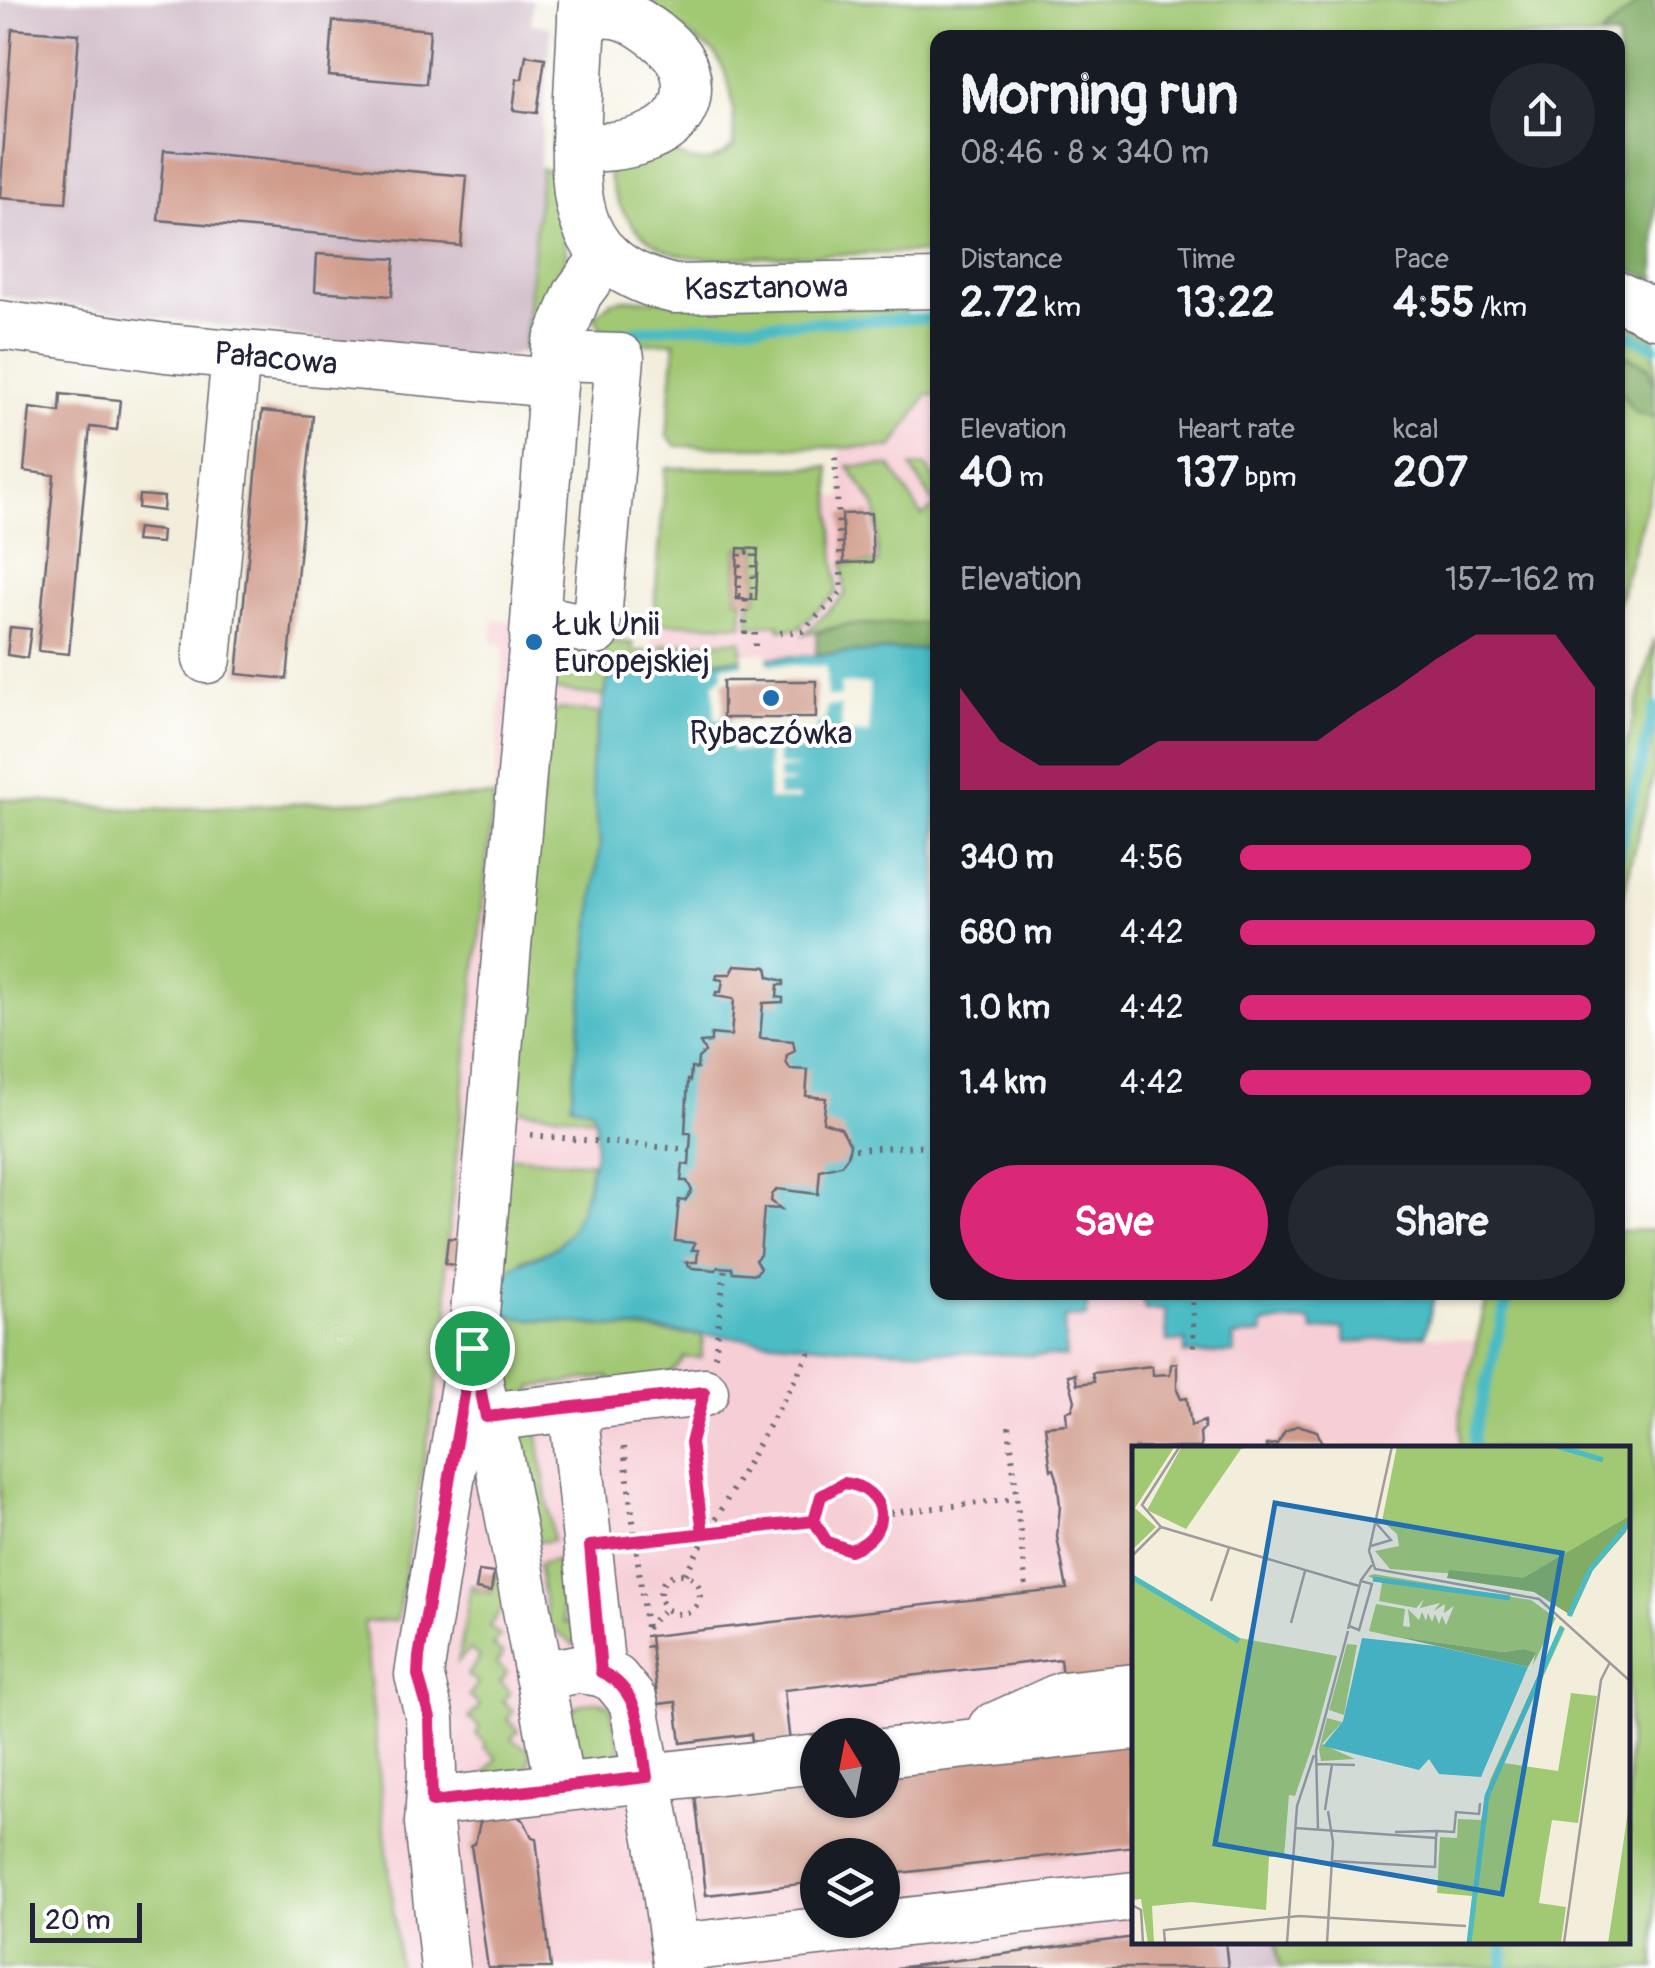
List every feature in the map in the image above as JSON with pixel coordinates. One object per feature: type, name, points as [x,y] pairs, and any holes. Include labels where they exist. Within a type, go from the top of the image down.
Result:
[{"type":"street","name":"Kasztanowa","points":[[583,7],[574,180],[588,227],[606,254],[637,277],[674,288],[930,284]]},
{"type":"street","points":[[576,148],[607,148],[664,129],[676,119],[687,93],[678,55],[648,29],[632,19],[583,7]]},
{"type":"street","points":[[445,1968],[430,1838],[430,1718],[418,1675],[419,1657],[472,1348],[535,634],[554,370],[578,293],[606,254]]},
{"type":"street","points":[[1625,299],[1655,314]]},
{"type":"street","name":"Pałacowa","points":[[0,326],[236,354],[554,370],[620,358],[596,631],[535,634]]},
{"type":"street","points":[[207,659],[236,354]]},
{"type":"street","points":[[472,1348],[498,1454],[560,1787]]},
{"type":"street","points":[[486,1417],[573,1408],[709,1375]]},
{"type":"street","points":[[573,1408],[601,1672]]},
{"type":"street","points":[[430,1718],[444,1674],[486,1417]]},
{"type":"street","points":[[517,1555],[590,1546]]},
{"type":"street","points":[[540,1676],[578,1669],[601,1672],[615,1679],[633,1701],[678,1958],[1132,1896]]},
{"type":"street","points":[[957,1745],[1063,1696],[1132,1688]]},
{"type":"street","points":[[900,1750],[1132,1726]]},
{"type":"street","points":[[432,1802],[800,1761]]},
{"type":"path","points":[[780,633],[802,631],[842,592],[836,457]]},
{"type":"path","points":[[740,552],[754,552],[754,596],[746,596],[739,596],[740,552]]},
{"type":"path","points":[[745,634],[746,596]]},
{"type":"path","points":[[755,634],[755,648]]},
{"type":"path","points":[[579,1139],[690,1150]]},
{"type":"path","points":[[855,1149],[930,1145]]},
{"type":"path","points":[[706,1532],[691,1443],[709,1375],[725,1268]]},
{"type":"path","points":[[1192,1300],[1194,1354]]},
{"type":"path","points":[[686,1574],[810,1346]]},
{"type":"path","points":[[1009,1426],[1026,1589]]},
{"type":"path","points":[[624,1447],[650,1660]]},
{"type":"path","points":[[844,1483],[868,1491],[877,1501],[880,1514],[873,1538],[850,1550],[827,1542],[814,1521],[821,1496],[844,1483]]},
{"type":"path","points":[[880,1514],[1016,1498]]},
{"type":"path","points":[[590,1546],[814,1521]]},
{"type":"path","points":[[686,1574],[698,1585],[696,1606],[682,1614],[666,1608],[660,1594],[663,1584],[670,1576],[686,1574]]},
{"type":"path","points":[[646,1628],[666,1608]]},
{"type":"shaded area","points":[[0,0],[533,0],[531,23],[551,28],[524,351],[492,362],[0,296]]},
{"type":"shaded area","points":[[930,340],[930,623],[845,625],[818,633],[816,654],[651,661],[571,1104],[594,1115],[593,1158],[584,1199],[566,1237],[498,1306],[510,1317],[703,1336],[838,1347],[1066,1357],[1064,1318],[1085,1300],[1149,1300],[1165,1310],[1185,1340],[1186,1354],[1234,1353],[1232,1337],[1262,1334],[1261,1324],[1310,1320],[1343,1328],[1346,1343],[1425,1335],[1476,1341],[1461,1409],[1460,1446],[1132,1446],[1132,1937],[869,1968],[399,1968],[364,1622],[398,1619],[449,1314],[445,1264],[494,796],[504,645],[492,643],[494,619],[567,627],[566,638],[633,643],[633,651],[651,652],[666,468],[829,467],[829,497],[842,497],[840,447]]},
{"type":"shaded area","points":[[1132,1937],[1132,1943],[1276,1943],[1280,1968],[869,1968]]},
{"type":"green space","points":[[635,0],[1641,0],[1608,30],[930,30],[930,252],[718,258],[674,253],[641,234],[625,215],[608,169],[671,150],[687,159],[710,160],[733,147],[732,97],[714,52]]},
{"type":"green space","points":[[1641,0],[1655,0],[1655,280],[1625,268],[1625,30],[1608,30]]},
{"type":"green space","points":[[541,168],[553,173],[567,256],[535,344],[524,351]]},
{"type":"green space","points":[[612,301],[904,302],[905,316],[930,315],[930,394],[892,448],[677,446],[667,436],[675,342],[638,344],[608,336],[594,316]]},
{"type":"green space","points":[[1625,321],[1655,336],[1655,386],[1648,366],[1625,355]]},
{"type":"green space","points":[[1625,355],[1648,366],[1655,386],[1655,418],[1634,412],[1625,397]]},
{"type":"green space","points":[[1625,397],[1634,412],[1655,418],[1655,475],[1625,580]]},
{"type":"green space","points":[[848,466],[891,466],[922,516],[930,510],[930,623],[846,625],[804,634],[845,595],[843,564],[878,563],[876,507]]},
{"type":"green space","points":[[926,466],[930,473],[930,497],[911,467]]},
{"type":"green space","points":[[829,467],[837,592],[802,628],[780,630],[779,624],[749,626],[750,601],[757,600],[758,548],[737,548],[736,599],[743,600],[742,625],[653,623],[666,468]]},
{"type":"green space","points":[[930,623],[930,648],[816,654],[817,633],[845,625]]},
{"type":"green space","points":[[566,638],[633,643],[633,651],[663,651],[662,645],[741,640],[743,659],[671,660],[633,666],[608,680],[604,696],[555,690],[545,680],[546,661],[563,662]]},
{"type":"green space","points":[[1655,638],[1655,770],[1625,888],[1625,748]]},
{"type":"green space","points":[[560,709],[600,713],[590,770],[600,842],[571,1104],[590,1108],[594,1118],[504,1108],[551,713]]},
{"type":"green space","points":[[494,796],[445,1264],[449,1314],[397,1620],[364,1622],[399,1968],[0,1968],[0,798],[140,810]]},
{"type":"green space","points":[[503,1156],[592,1163],[580,1210],[569,1233],[552,1249],[521,1260],[498,1306],[510,1317],[703,1336],[701,1358],[684,1357],[663,1377],[611,1394],[609,1377],[532,1387],[533,1397],[509,1403],[489,1351]]},
{"type":"green space","points":[[1655,1230],[1655,1968],[1280,1968],[1276,1943],[1630,1943],[1630,1446],[1460,1446],[1461,1409],[1486,1300],[1625,1300],[1625,1231]]},
{"type":"green space","points":[[536,1422],[553,1540],[540,1542],[528,1537],[512,1431]]},
{"type":"green space","points":[[556,1560],[564,1623],[586,1621],[574,1645],[549,1626],[538,1564]]},
{"type":"green space","points":[[494,1575],[511,1577],[514,1594],[489,1626],[500,1636],[493,1645],[503,1654],[496,1664],[507,1673],[500,1682],[510,1692],[503,1701],[514,1711],[507,1720],[518,1730],[511,1739],[531,1751],[527,1770],[479,1782],[497,1758],[484,1747],[486,1743],[476,1734],[480,1728],[469,1718],[480,1706],[469,1696],[478,1683],[467,1675],[480,1658],[470,1649],[458,1662],[471,1585],[475,1591],[491,1593]]},
{"type":"green space","points":[[598,1701],[610,1706],[622,1756],[614,1766],[580,1767],[568,1714],[579,1705]]},
{"type":"water","points":[[930,648],[930,1300],[1087,1300],[1087,1317],[1064,1318],[1066,1357],[838,1347],[510,1317],[498,1306],[500,1287],[514,1266],[557,1246],[567,1235],[591,1173],[594,1120],[590,1108],[571,1104],[600,842],[590,770],[608,680],[651,661],[719,661]]},
{"type":"water","points":[[1143,1300],[1433,1300],[1425,1335],[1346,1343],[1343,1328],[1313,1331],[1310,1320],[1262,1324],[1263,1334],[1233,1337],[1235,1353],[1185,1354],[1185,1341],[1167,1342],[1165,1310],[1145,1310]]},
{"type":"pier","points":[[767,652],[768,664],[826,666],[827,697],[841,697],[841,684],[869,684],[869,733],[842,733],[841,706],[827,706],[826,718],[816,727],[816,750],[777,751],[778,765],[799,767],[778,770],[778,781],[799,783],[778,785],[778,797],[798,800],[769,800],[768,752],[731,751],[730,719],[715,718],[714,683],[723,675],[723,665],[743,665],[743,654]]},
{"type":"building","points":[[333,21],[430,30],[426,84],[329,76]]},
{"type":"building","points":[[12,29],[79,34],[66,203],[0,198]]},
{"type":"building","points":[[526,55],[545,58],[537,113],[513,110],[517,79],[522,79]]},
{"type":"building","points":[[164,150],[467,176],[461,246],[158,220]]},
{"type":"building","points":[[317,254],[395,259],[392,296],[315,291]]},
{"type":"building","points":[[61,394],[120,400],[117,430],[90,427],[69,654],[38,651],[54,475],[24,471],[30,408],[60,412]]},
{"type":"building","points":[[262,411],[313,416],[287,679],[237,674]]},
{"type":"building","points":[[139,495],[164,497],[163,511],[138,508]]},
{"type":"building","points":[[871,513],[873,562],[844,563],[842,514]]},
{"type":"building","points":[[137,528],[162,531],[161,543],[135,541]]},
{"type":"building","points":[[738,548],[758,549],[756,600],[736,599]]},
{"type":"building","points":[[10,627],[31,629],[27,658],[7,655]]},
{"type":"building","points":[[723,681],[816,681],[816,718],[723,718]]},
{"type":"building","points":[[735,965],[767,967],[769,977],[784,981],[784,985],[778,985],[777,997],[783,998],[783,1002],[763,1003],[760,1038],[793,1041],[795,1051],[787,1055],[786,1062],[790,1069],[808,1070],[806,1096],[826,1098],[823,1122],[841,1128],[850,1144],[841,1165],[820,1170],[818,1194],[777,1189],[772,1195],[771,1201],[781,1209],[764,1208],[760,1255],[755,1260],[760,1268],[756,1274],[733,1272],[732,1268],[692,1268],[685,1262],[697,1262],[698,1250],[692,1250],[695,1243],[675,1241],[679,1200],[685,1201],[692,1191],[687,1181],[681,1181],[683,1164],[689,1165],[691,1133],[685,1133],[688,1080],[691,1068],[697,1069],[698,1058],[705,1052],[700,1043],[711,1042],[711,1034],[731,1036],[734,999],[715,996],[721,992],[723,980],[716,979],[717,974],[731,974]]},
{"type":"building","points":[[448,1238],[467,1239],[465,1266],[445,1264]]},
{"type":"building","points":[[1177,1363],[1177,1390],[1181,1399],[1187,1398],[1191,1426],[1204,1421],[1204,1428],[1200,1433],[1201,1446],[1132,1446],[1132,1676],[1063,1685],[1060,1659],[784,1690],[790,1743],[753,1748],[751,1734],[681,1743],[676,1702],[658,1704],[650,1636],[1067,1589],[1057,1537],[1057,1478],[1051,1470],[1045,1426],[1067,1424],[1066,1411],[1072,1410],[1075,1401],[1068,1375],[1075,1374],[1077,1384],[1094,1382],[1092,1373],[1152,1366],[1153,1375],[1170,1374],[1171,1364]]},
{"type":"building","points":[[1298,1425],[1317,1431],[1323,1446],[1266,1446],[1277,1444],[1285,1431]]},
{"type":"building","points":[[479,1571],[494,1573],[491,1592],[476,1589]]},
{"type":"building","points":[[1132,1735],[1132,1846],[900,1873],[900,1838],[800,1838],[800,1884],[706,1895],[694,1786],[800,1773],[800,1818],[900,1818],[900,1762]]},
{"type":"building","points":[[492,1813],[514,1814],[536,1838],[551,1968],[488,1968],[471,1845],[475,1844],[480,1822]]},
{"type":"building","points":[[1132,1937],[1132,1943],[1225,1943],[1228,1968],[896,1968]]},
{"type":"waterway","points":[[620,333],[670,327],[930,318]]},
{"type":"waterway","points":[[1625,333],[1655,347]]},
{"type":"waterway","points":[[1625,828],[1655,707]]},
{"type":"waterway","points":[[1474,1446],[1507,1300]]},
{"type":"waterway","points":[[1502,1943],[1504,1968]]},
{"type":"place","name":"Łuk Unii Europejskiej","points":[[534,642]]},
{"type":"place","name":"Rybaczówka","points":[[771,698]]},
{"type":"route","points":[[472,1348],[419,1657],[418,1675],[430,1718],[432,1802],[647,1777],[633,1701],[615,1679],[601,1672],[590,1546],[814,1521],[827,1542],[850,1550],[873,1538],[879,1526],[877,1501],[857,1484],[844,1483],[821,1496],[814,1521],[703,1533],[691,1443],[704,1392],[486,1417],[472,1348]]}]
